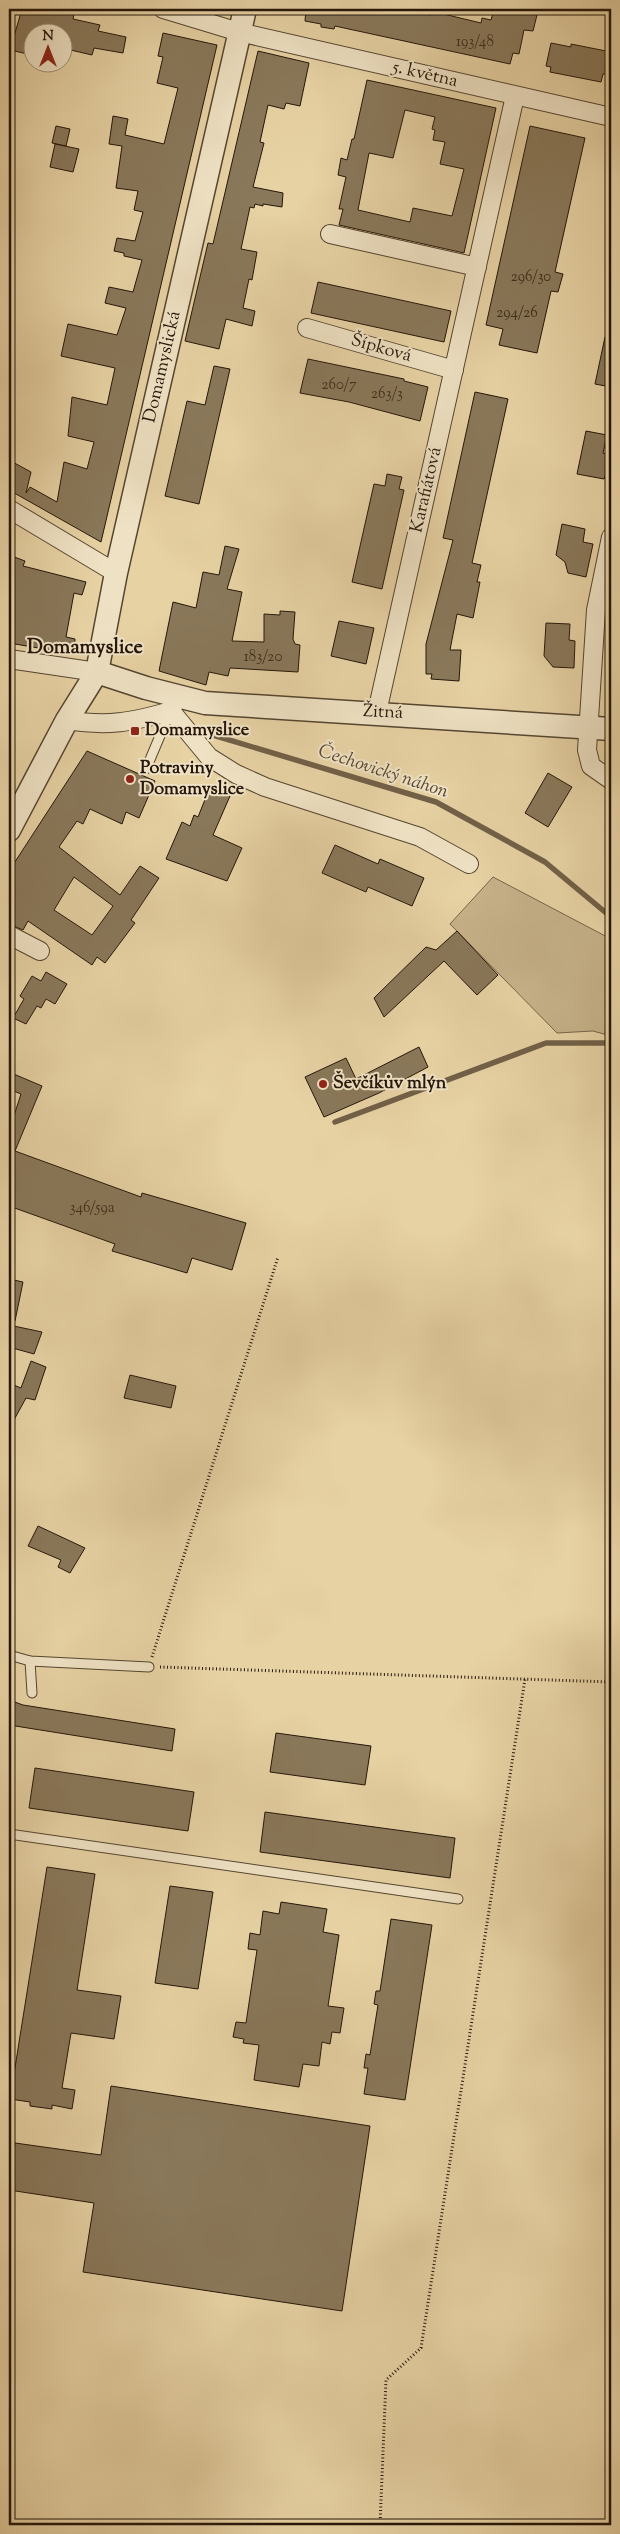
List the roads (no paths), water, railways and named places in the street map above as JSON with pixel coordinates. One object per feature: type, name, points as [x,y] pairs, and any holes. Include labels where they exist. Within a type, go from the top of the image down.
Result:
[{"type":"street","name":"5. května","points":[[163,9],[240,32],[611,117]]},
{"type":"street","name":"Domamyslická","points":[[9,830],[67,720],[97,672],[116,573],[245,9]]},
{"type":"street","name":"Karafiátová","points":[[377,712],[515,96]]},
{"type":"street","points":[[330,234],[477,266]]},
{"type":"street","name":"Šípková","points":[[307,328],[454,370]]},
{"type":"street","points":[[9,509],[116,573]]},
{"type":"street","points":[[611,537],[596,610],[588,728],[588,758],[596,771],[611,780]]},
{"type":"street","points":[[9,659],[97,672]]},
{"type":"street","name":"Žitná","points":[[97,672],[174,703],[377,712],[611,729]]},
{"type":"street","points":[[174,703],[209,757],[236,774],[265,787],[420,837],[468,864]]},
{"type":"street","name":"Žitná","points":[[67,720],[104,725],[137,721],[174,703]]},
{"type":"street","points":[[9,934],[40,951]]},
{"type":"lane","points":[[146,769],[174,703]]},
{"type":"lane","points":[[9,1655],[30,1661],[149,1667]]},
{"type":"lane","points":[[30,1661],[32,1693]]},
{"type":"lane","points":[[9,1834],[458,1899]]},
{"type":"waterway","name":"Čechovický náhon","points":[[206,733],[436,802],[545,862],[611,917]]},
{"type":"waterway","points":[[335,1122],[546,1043],[611,1043]]},
{"type":"place","name":"Domamyslice","points":[[135,731]]},
{"type":"place","name":"Potraviny Domamyslice","points":[[130,779]]},
{"type":"place","name":"Ševčíkův mlýn","points":[[323,1084]]},
{"type":"district","name":"Domamyslice","points":[[85,648]]}]
